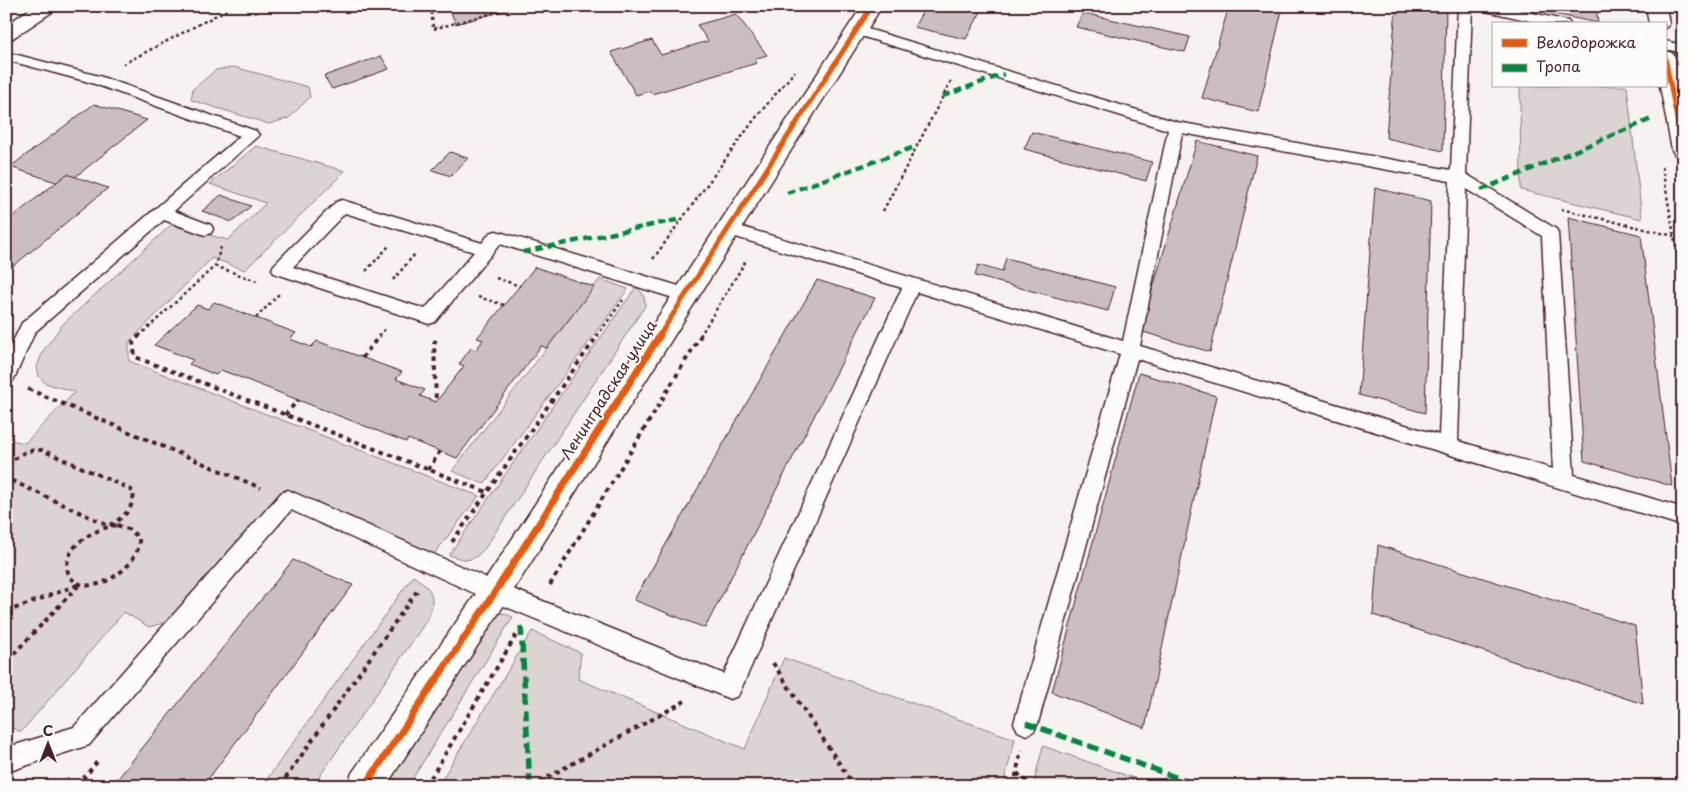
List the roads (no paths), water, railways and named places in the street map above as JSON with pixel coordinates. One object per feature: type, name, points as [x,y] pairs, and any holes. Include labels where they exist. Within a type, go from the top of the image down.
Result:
[{"type":"street","points":[[6,34],[48,6]]},
{"type":"street","name":"Ленинградская улица","points":[[364,786],[495,592],[872,6]]},
{"type":"street","points":[[1656,6],[1659,22]]},
{"type":"street","points":[[1666,61],[1683,150]]},
{"type":"lane","points":[[1448,446],[1465,6]]},
{"type":"lane","points":[[1482,6],[1554,22]]},
{"type":"lane","points":[[856,30],[1176,127],[1459,177],[1550,233],[1564,481]]},
{"type":"lane","points":[[1666,45],[1683,49]]},
{"type":"lane","points":[[6,56],[94,80],[251,135],[28,328],[6,376]]},
{"type":"lane","points":[[1026,723],[1130,350],[1176,127]]},
{"type":"lane","points":[[486,250],[342,206],[280,268],[429,318],[486,250],[496,237],[686,294]]},
{"type":"lane","points":[[163,213],[205,229]]},
{"type":"lane","points":[[728,229],[1683,516]]},
{"type":"lane","points":[[6,753],[13,758],[81,736],[288,500],[495,592],[730,688],[912,284]]}]
